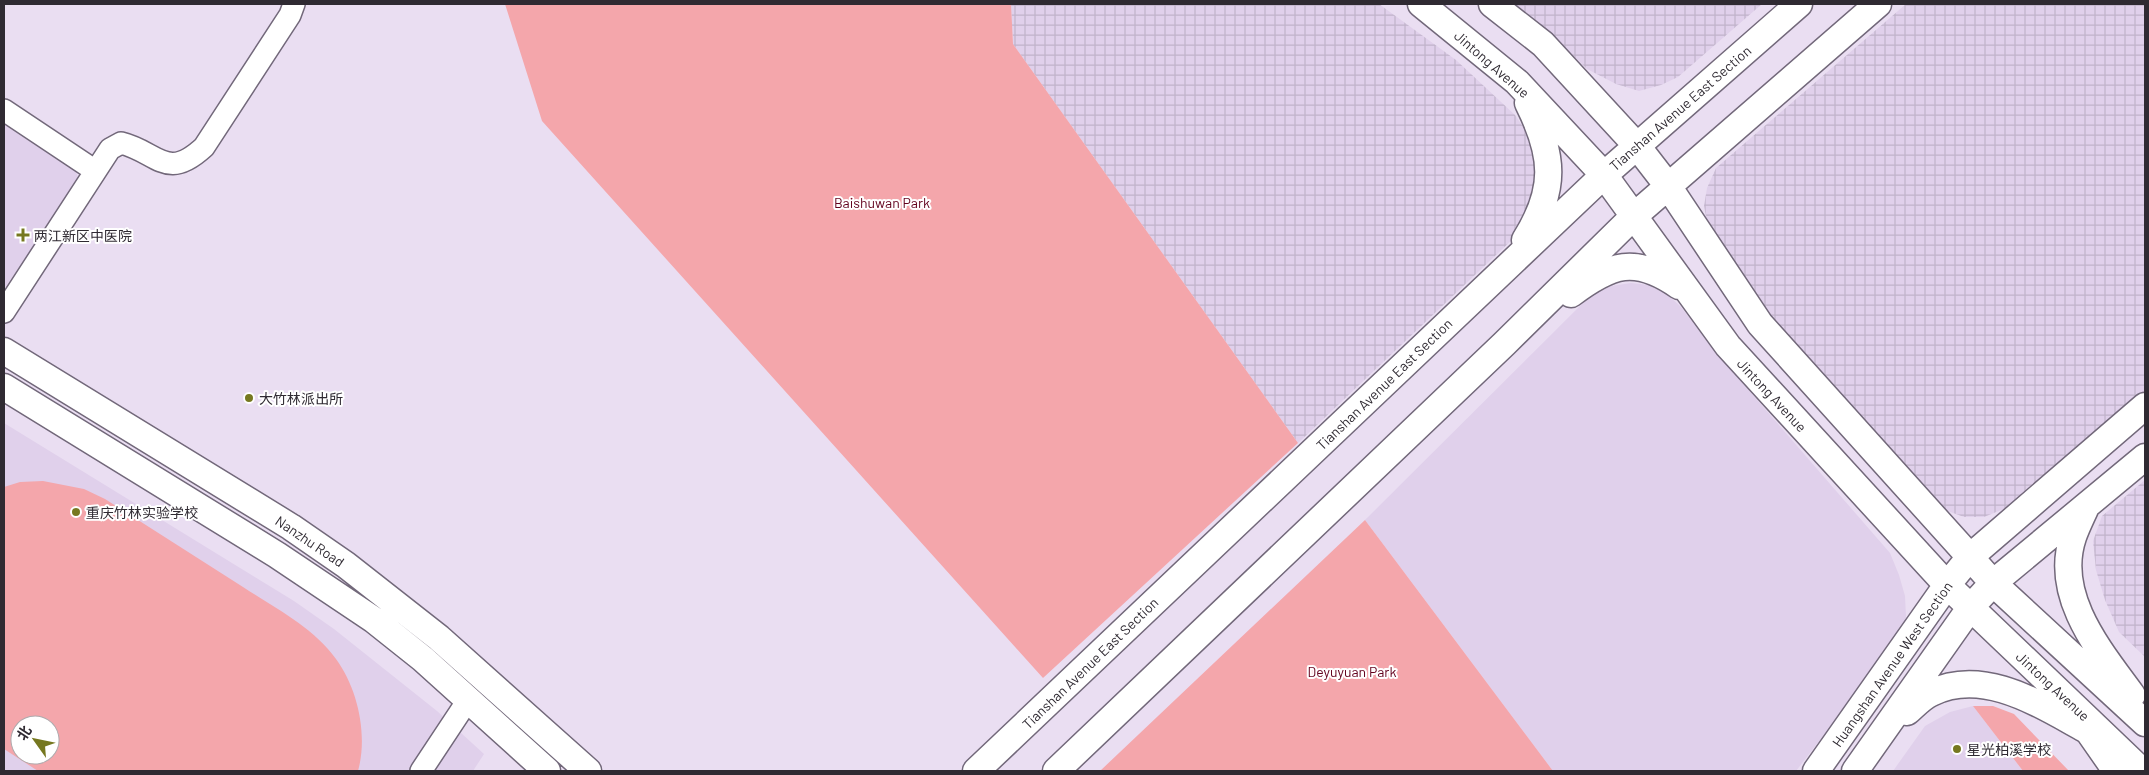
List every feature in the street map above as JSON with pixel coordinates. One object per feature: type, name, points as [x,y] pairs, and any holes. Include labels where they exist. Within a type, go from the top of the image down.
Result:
[{"type":"main road","name":"Jintong Avenue","points":[[1421,4],[1517,82],[1604,175],[1728,346],[1947,585],[2142,771]]},
{"type":"main road","points":[[1492,4],[1543,44],[1637,146],[1668,186],[1760,324],[1970,558],[1994,583],[2145,723]]},
{"type":"main road","name":"Tianshan Avenue East Section","points":[[976,771],[1604,175],[1799,4]]},
{"type":"main road","points":[[1056,771],[1504,344],[1634,216],[1878,4]]},
{"type":"main road","points":[[1500,273],[1538,220],[1547,196],[1549,169],[1545,145],[1538,124],[1517,82]]},
{"type":"main road","points":[[1504,344],[1590,280],[1612,268],[1633,266],[1650,268],[1691,294]]},
{"type":"main road","name":"Nanzhu Road","points":[[4,351],[291,527],[346,565],[439,638],[588,771]]},
{"type":"main road","name":"Nanzhu Road","points":[[4,387],[328,587],[424,659],[547,771]]},
{"type":"main road","name":"Huangshan Avenue West Section","points":[[1816,771],[1947,585],[1970,558],[2145,406]]},
{"type":"main road","points":[[1855,771],[1970,608],[1994,583],[2145,457]]},
{"type":"main road","points":[[2088,504],[2072,539],[2069,569],[2074,599],[2094,643],[2145,714]]},
{"type":"main road","points":[[1880,736],[1929,693],[1951,685],[1996,688],[2018,694],[2114,744]]},
{"type":"street","points":[[4,312],[94,170],[110,149],[121,143],[132,146],[164,163],[175,165],[192,158],[204,147],[290,15],[294,4]]},
{"type":"street","points":[[4,110],[94,170]]},
{"type":"street","points":[[2063,647],[2145,695]]},
{"type":"street","points":[[2056,689],[2112,771]]},
{"type":"street","points":[[421,771],[468,700]]},
{"type":"shaded area","points":[[1011,4],[1379,4],[1456,60],[1515,115],[1532,140],[1539,166],[1537,190],[1516,236],[1298,443],[1013,44]]},
{"type":"shaded area","points":[[1512,4],[1762,4],[1678,77],[1661,85],[1639,91],[1616,84],[1587,69],[1552,35]]},
{"type":"shaded area","points":[[1906,4],[2145,4],[2145,391],[2006,508],[1984,517],[1964,517],[1945,510],[1927,495],[1768,320],[1708,227],[1704,206],[1707,188],[1716,168]]},
{"type":"shaded area","name":"两江新区中医院","points":[[4,123],[76,171],[79,181],[4,289]]},
{"type":"shaded area","points":[[1631,283],[1649,285],[1667,294],[1681,307],[1718,355],[1890,553],[1899,575],[1905,596],[1906,617],[1901,635],[1796,771],[1553,771],[1365,520],[1592,294],[1611,286]]},
{"type":"shaded area","name":"重庆竹林实验学校","points":[[4,423],[294,601],[334,629],[437,711],[484,754],[473,771],[4,771]]},
{"type":"shaded area","points":[[2145,480],[2145,657],[2119,632],[2105,600],[2096,570],[2093,541],[2102,516]]},
{"type":"shaded area","name":"星光柏溪学校","points":[[1973,706],[2023,771],[1893,771],[1925,726],[1950,712]]},
{"type":"green space","name":"Baishuwan Park","points":[[505,4],[1011,4],[1013,44],[1298,443],[1043,678],[542,121]]},
{"type":"green space","name":"重庆竹林实验学校","points":[[43,481],[84,489],[105,499],[305,628],[336,659],[350,684],[359,713],[361,728],[362,743],[358,771],[38,771],[29,765],[60,765],[60,715],[10,715],[10,753],[4,749],[4,487],[20,482]]},
{"type":"green space","name":"Deyuyuan Park","points":[[1365,520],[1553,771],[1100,771]]},
{"type":"green space","points":[[1973,706],[1993,706],[2014,714],[2069,771],[2023,771]]},
{"type":"place","name":"两江新区中医院","points":[[23,235]]},
{"type":"place","name":"大竹林派出所","points":[[249,398]]},
{"type":"place","name":"重庆竹林实验学校","points":[[76,512]]},
{"type":"place","name":"星光柏溪学校","points":[[1957,749]]}]
